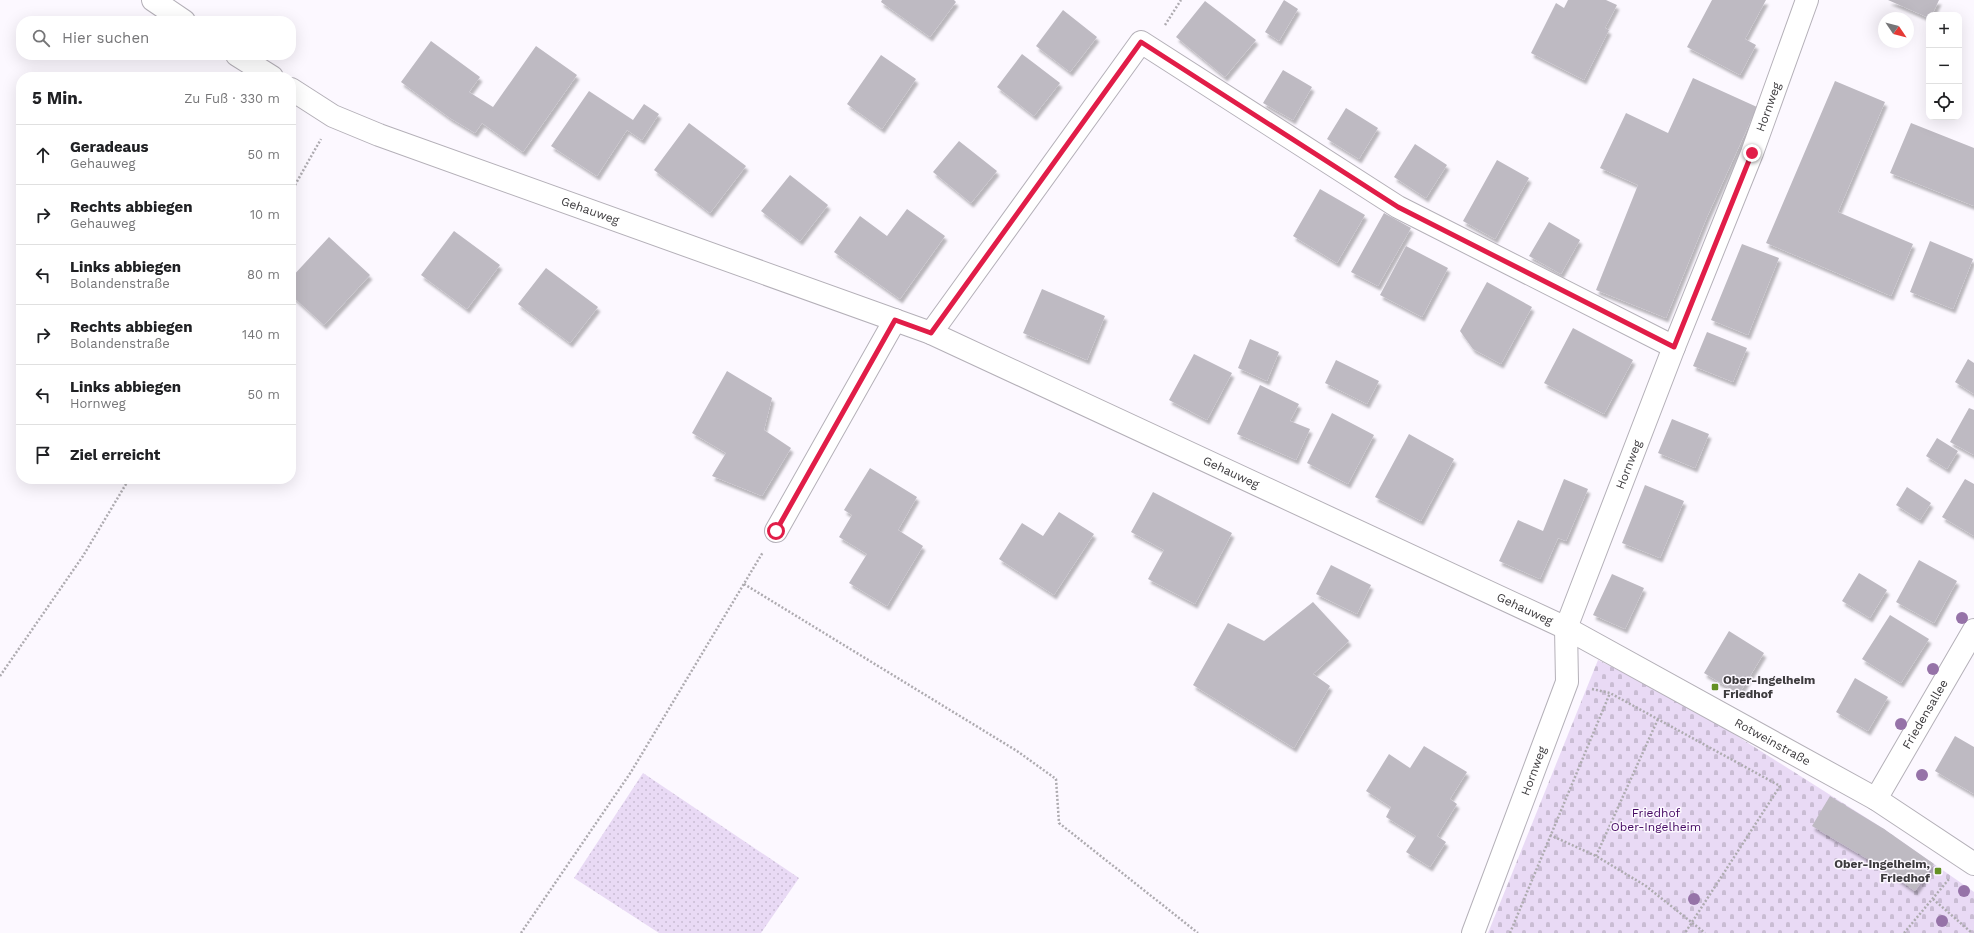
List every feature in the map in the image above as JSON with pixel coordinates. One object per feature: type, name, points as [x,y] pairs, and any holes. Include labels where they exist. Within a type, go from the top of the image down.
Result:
[{"type":"street","points":[[153,0],[177,16]]},
{"type":"street","name":"Hornweg","points":[[1473,933],[1566,682],[1566,628],[1674,347],[1752,153],[1807,0]]},
{"type":"street","points":[[931,333],[1141,42],[1398,207],[1674,347]]},
{"type":"street","points":[[245,60],[264,72]]},
{"type":"street","name":"Gehauweg","points":[[296,92],[333,116],[379,135],[931,333],[1566,628]]},
{"type":"street","points":[[776,531],[895,320]]},
{"type":"street","name":"Rotweinstraße","points":[[1566,628],[1876,799],[1970,862]]},
{"type":"street","name":"Friedensallee","points":[[1876,799],[1974,630]]},
{"type":"path","points":[[296,183],[333,116]]},
{"type":"path","points":[[0,676],[84,556],[126,484]]},
{"type":"path","points":[[521,933],[631,772],[776,531]]},
{"type":"path","points":[[744,584],[1018,751],[1056,778],[1059,823],[1198,933]]},
{"type":"path","points":[[1510,933],[1610,693],[1780,786],[1685,933]]},
{"type":"path","points":[[1596,856],[1658,719]]},
{"type":"path","points":[[1550,835],[1596,856],[1646,886],[1705,933]]},
{"type":"path","points":[[1904,933],[1933,899],[1970,862]]},
{"type":"path","points":[[1933,899],[1972,933]]},
{"type":"green space","name":"Friedhof Ober-Ingelheim","points":[[1598,660],[1685,703],[1884,829],[1974,892],[1974,933],[1488,933]]},
{"type":"green space","points":[[643,773],[799,878],[761,933],[659,933],[574,878]]},
{"type":"building","points":[[882,0],[954,0],[956,2],[930,37],[881,2]]},
{"type":"building","points":[[1284,0],[1298,9],[1279,41],[1265,32]]},
{"type":"building","points":[[1568,0],[1606,0],[1617,5],[1605,28],[1609,30],[1584,80],[1531,53],[1556,3],[1564,8]]},
{"type":"building","points":[[1712,0],[1766,0],[1745,39],[1756,45],[1740,75],[1687,47]]},
{"type":"building","points":[[1888,0],[1939,0],[1933,12],[1926,12],[1926,17]]},
{"type":"building","points":[[1205,1],[1256,40],[1225,77],[1176,37]]},
{"type":"building","points":[[1063,10],[1097,37],[1070,72],[1036,46]]},
{"type":"building","points":[[431,41],[480,77],[469,92],[493,107],[536,46],[577,75],[523,152],[482,123],[475,133],[450,118],[401,82]]},
{"type":"building","points":[[1022,54],[1060,83],[1034,116],[997,87]]},
{"type":"building","points":[[881,55],[916,79],[882,129],[847,104]]},
{"type":"building","points":[[1283,70],[1312,87],[1293,120],[1263,103]]},
{"type":"building","points":[[1693,78],[1757,107],[1707,217],[1666,318],[1596,290],[1638,185],[1600,168],[1626,113],[1668,133]]},
{"type":"building","points":[[1835,81],[1885,102],[1838,212],[1913,244],[1891,296],[1766,243]]},
{"type":"building","points":[[589,91],[633,120],[644,104],[659,114],[642,140],[627,130],[597,176],[551,146]]},
{"type":"building","points":[[1346,108],[1378,128],[1359,159],[1327,139]]},
{"type":"building","points":[[689,123],[746,166],[710,213],[654,170]]},
{"type":"building","points":[[1911,123],[1974,148],[1974,206],[1890,173]]},
{"type":"building","points":[[959,141],[997,171],[971,203],[933,172]]},
{"type":"building","points":[[1415,144],[1447,165],[1426,198],[1394,177]]},
{"type":"building","points":[[1497,160],[1529,178],[1495,239],[1463,221]]},
{"type":"building","points":[[790,175],[828,205],[800,241],[761,211]]},
{"type":"building","points":[[1320,189],[1365,215],[1337,263],[1293,236]]},
{"type":"building","points":[[907,209],[945,236],[900,299],[834,252],[860,216],[887,236]]},
{"type":"building","points":[[1384,213],[1411,228],[1378,286],[1351,272]]},
{"type":"building","points":[[1549,222],[1580,240],[1561,274],[1529,256]]},
{"type":"building","points":[[454,231],[500,265],[467,309],[421,275]]},
{"type":"building","points":[[329,237],[370,275],[324,325],[296,300],[296,273]]},
{"type":"building","points":[[1930,241],[1973,259],[1953,309],[1910,292]]},
{"type":"building","points":[[1742,244],[1779,258],[1748,335],[1711,320]]},
{"type":"building","points":[[1406,246],[1448,268],[1422,317],[1380,295]]},
{"type":"building","points":[[546,268],[598,307],[570,343],[518,304]]},
{"type":"building","points":[[1487,282],[1532,307],[1501,364],[1473,349],[1460,331]]},
{"type":"building","points":[[1042,289],[1105,316],[1087,360],[1023,333]]},
{"type":"building","points":[[1573,328],[1633,360],[1604,414],[1544,383]]},
{"type":"building","points":[[1707,332],[1747,348],[1733,382],[1693,366]]},
{"type":"building","points":[[1250,339],[1279,352],[1267,381],[1238,368]]},
{"type":"building","points":[[1194,354],[1232,373],[1207,420],[1169,400]]},
{"type":"building","points":[[1968,359],[1974,363],[1974,394],[1955,382]]},
{"type":"building","points":[[1336,360],[1379,381],[1367,404],[1325,383]]},
{"type":"building","points":[[727,371],[772,398],[764,430],[791,448],[762,496],[712,476],[726,453],[692,433]]},
{"type":"building","points":[[1260,385],[1299,404],[1290,421],[1310,429],[1296,460],[1237,434]]},
{"type":"building","points":[[1969,408],[1974,410],[1974,455],[1950,442]]},
{"type":"building","points":[[1332,413],[1374,435],[1348,484],[1307,463]]},
{"type":"building","points":[[1672,419],[1709,434],[1695,468],[1658,453]]},
{"type":"building","points":[[1409,434],[1454,459],[1421,521],[1375,497]]},
{"type":"building","points":[[1937,438],[1958,451],[1947,469],[1926,456]]},
{"type":"building","points":[[870,468],[917,497],[898,530],[923,546],[887,606],[849,583],[867,554],[839,537],[852,515],[844,510]]},
{"type":"building","points":[[1564,479],[1588,489],[1566,541],[1558,538],[1540,579],[1499,561],[1518,520],[1543,531]]},
{"type":"building","points":[[1965,479],[1974,484],[1974,536],[1942,517]]},
{"type":"building","points":[[1645,485],[1684,501],[1660,558],[1622,543]]},
{"type":"building","points":[[1907,487],[1931,503],[1920,520],[1896,505]]},
{"type":"building","points":[[1153,492],[1232,533],[1195,604],[1148,579],[1164,550],[1131,532]]},
{"type":"building","points":[[1059,512],[1094,534],[1054,595],[999,559],[1022,523],[1043,536]]},
{"type":"building","points":[[1919,560],[1957,581],[1934,623],[1896,602]]},
{"type":"building","points":[[1331,565],[1371,585],[1357,614],[1316,594]]},
{"type":"building","points":[[1859,573],[1887,590],[1870,618],[1842,601]]},
{"type":"building","points":[[1612,574],[1644,588],[1625,629],[1593,615]]},
{"type":"building","points":[[1313,602],[1349,641],[1313,674],[1330,686],[1294,748],[1193,685],[1228,623],[1264,641]]},
{"type":"building","points":[[1890,615],[1929,639],[1901,683],[1862,659]]},
{"type":"building","points":[[1729,631],[1764,653],[1739,694],[1704,673]]},
{"type":"building","points":[[1855,678],[1888,697],[1868,731],[1836,712]]},
{"type":"building","points":[[1955,736],[1974,747],[1974,794],[1935,771]]},
{"type":"building","points":[[1424,746],[1467,772],[1450,799],[1457,804],[1437,836],[1446,842],[1430,867],[1406,852],[1416,836],[1386,817],[1391,807],[1366,791],[1389,754],[1410,768]]},
{"type":"building","points":[[1830,796],[1884,829],[1934,864],[1915,891],[1876,864],[1812,826]]},
{"type":"place","name":"Ober-Ingelheim Friedhof","points":[[1715,687]]},
{"type":"place","name":"Ober-Ingelheim, Friedhof","points":[[1938,871]]},
{"type":"route","points":[[776,531],[895,320],[931,333],[1141,42],[1398,207],[1674,347],[1752,153]]}]
